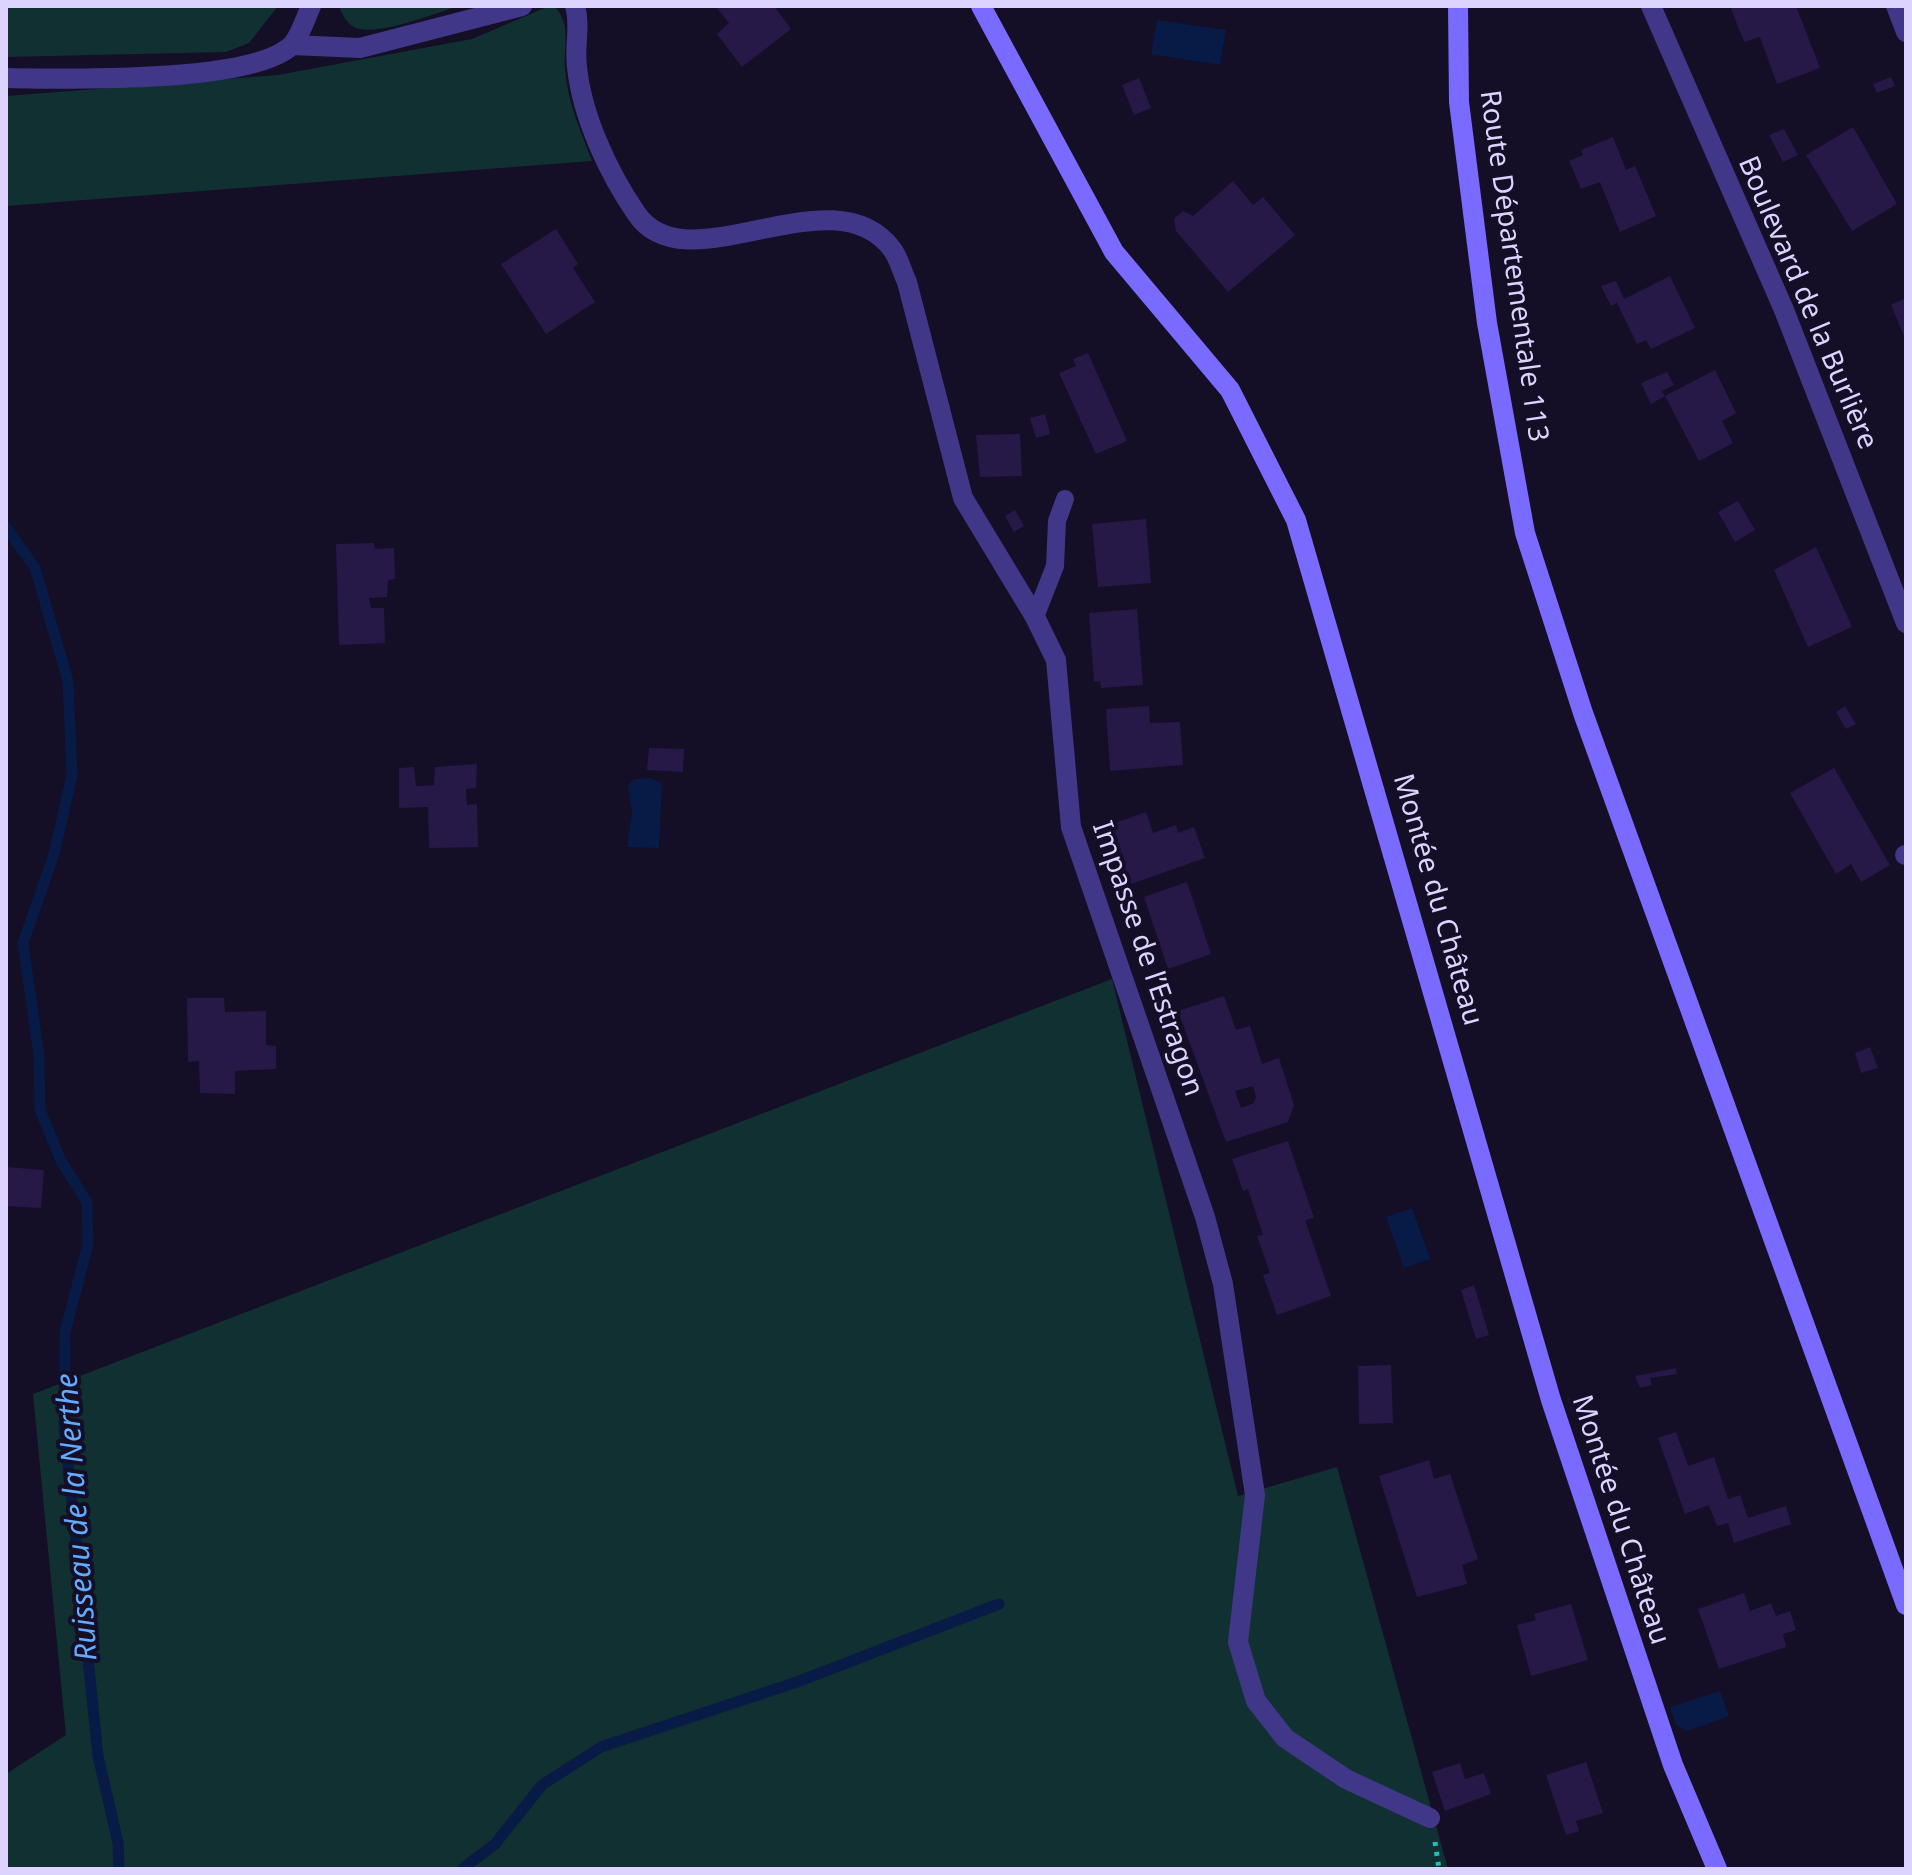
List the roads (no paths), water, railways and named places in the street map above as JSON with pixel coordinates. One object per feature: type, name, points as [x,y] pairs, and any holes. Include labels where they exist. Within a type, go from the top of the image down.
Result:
[{"type":"street","points":[[292,45],[311,6]]},
{"type":"street","points":[[6,78],[114,79],[243,67],[292,45],[360,48],[522,6]]},
{"type":"street","name":"Impasse de l’Estragon","points":[[575,6],[577,68],[604,156],[637,216],[656,233],[685,239],[827,220],[868,228],[892,248],[907,282],[963,498],[1035,617],[1056,660],[1071,827],[1205,1217],[1223,1284],[1255,1495],[1238,1642],[1256,1701],[1285,1738],[1346,1779],[1430,1818]]},
{"type":"street","name":"Montée du Château","points":[[981,6],[1114,252],[1230,390],[1296,520],[1551,1400],[1673,1765],[1717,1869]]},
{"type":"street","name":"Route Départementale 113","points":[[1458,6],[1459,102],[1487,323],[1525,533],[1583,713],[1906,1605]]},
{"type":"street","name":"Boulevard de la Burlière","points":[[1651,6],[1784,310],[1906,623]]},
{"type":"street","points":[[1896,6],[1906,32]]},
{"type":"lane","points":[[1035,617],[1055,566],[1057,521],[1065,499]]},
{"type":"water","points":[[1157,20],[1226,30],[1220,65],[1151,54]]},
{"type":"water","points":[[650,778],[662,783],[659,848],[627,847],[632,813],[628,785],[634,779]]},
{"type":"water","points":[[1412,1208],[1430,1259],[1404,1268],[1386,1217]]},
{"type":"water","points":[[1720,1691],[1729,1716],[1687,1731],[1676,1725],[1670,1707]]},
{"type":"waterway","name":"Ruisseau de la Nerthe","points":[[6,527],[35,568],[68,681],[72,775],[54,854],[23,943],[39,1056],[40,1110],[61,1161],[87,1202],[88,1244],[65,1332],[64,1426],[98,1756],[118,1843],[119,1869]]},
{"type":"waterway","points":[[462,1869],[495,1844],[542,1785],[601,1747],[797,1682],[999,1604]]}]
